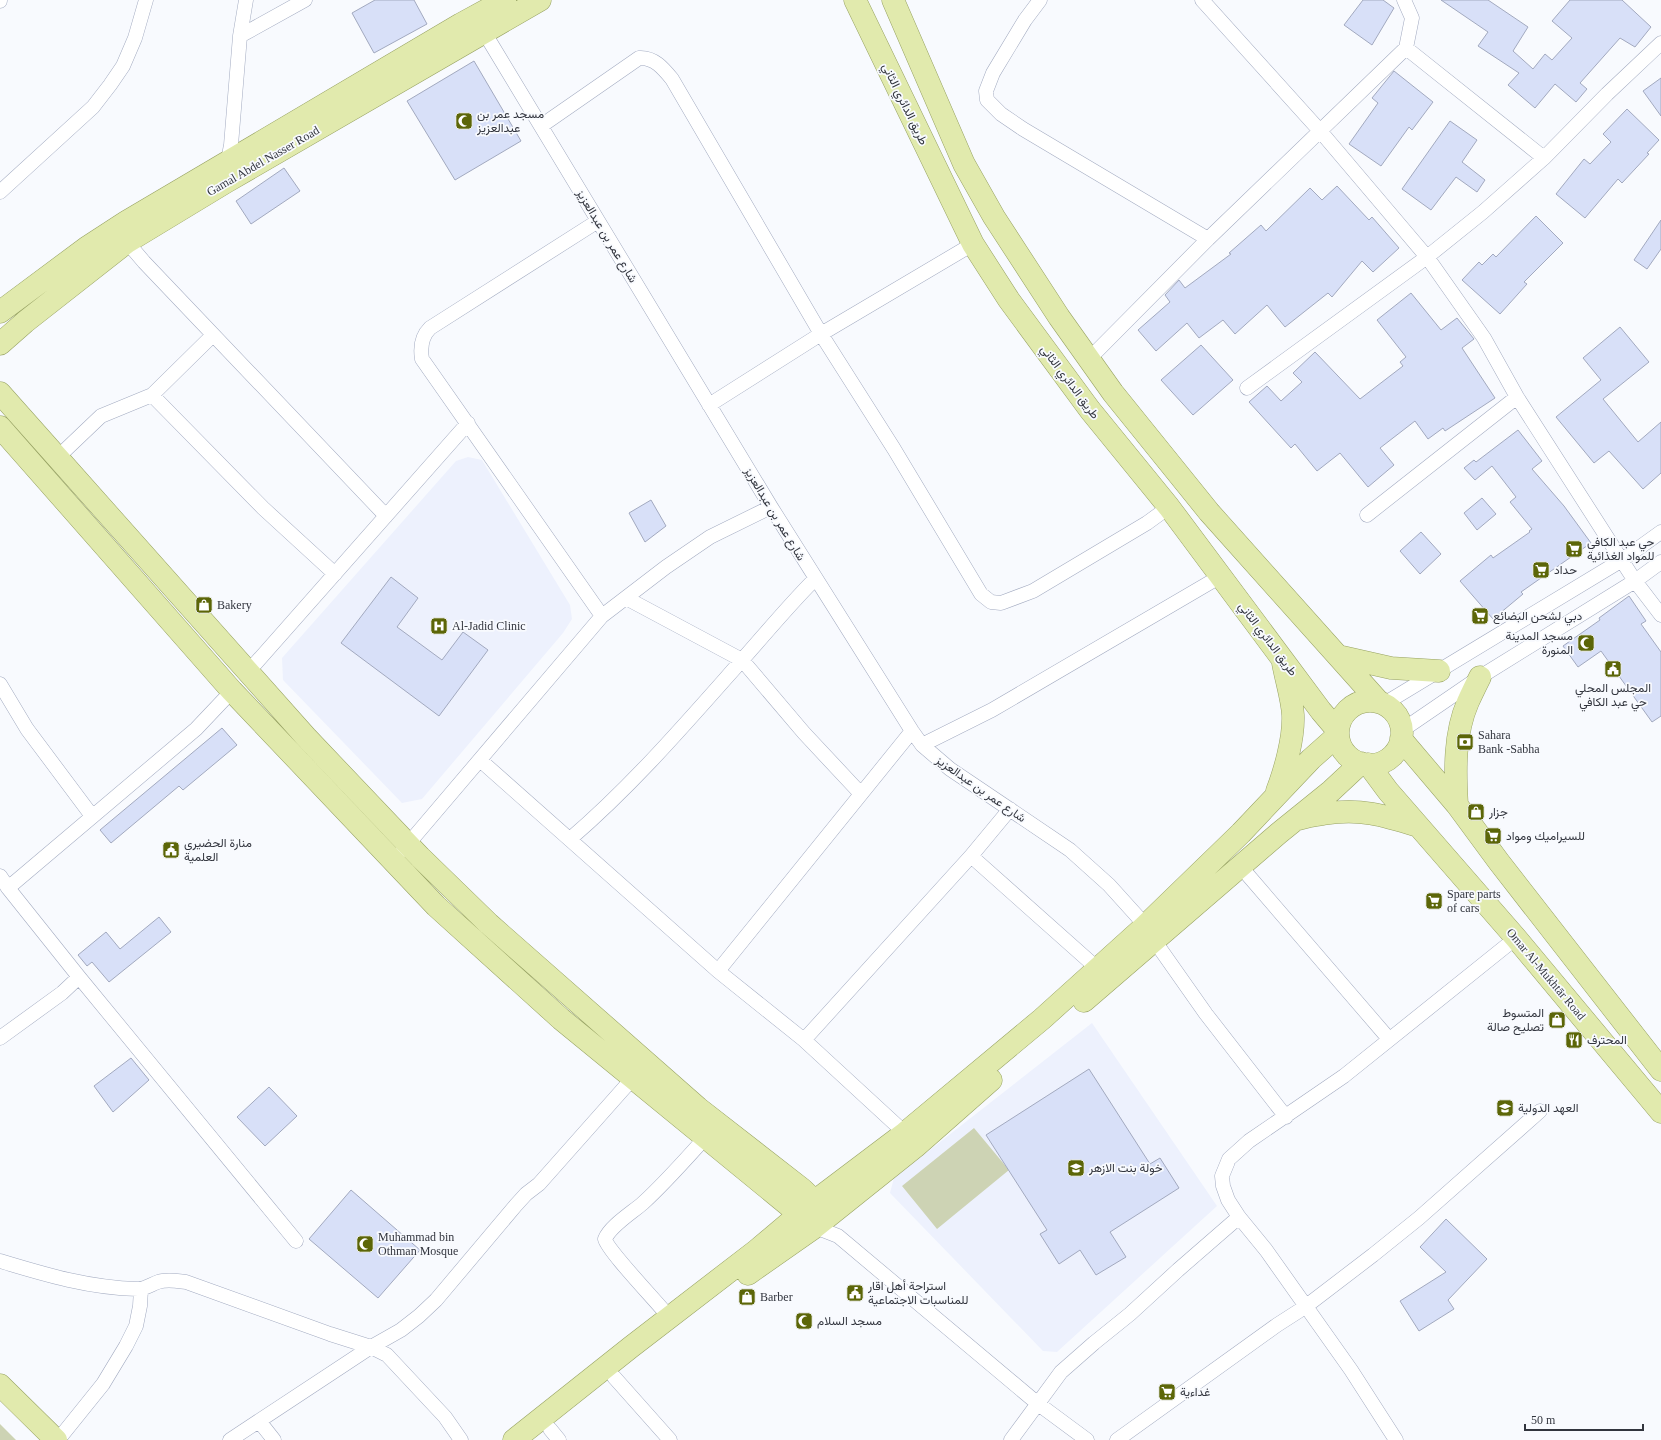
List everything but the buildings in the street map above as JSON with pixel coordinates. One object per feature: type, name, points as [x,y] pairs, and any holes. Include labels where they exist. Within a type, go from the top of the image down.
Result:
[{"type":"main road","name":"Gamal Abdel Nasser Road","points":[[0,344],[25,322],[127,242],[227,171],[505,0]]},
{"type":"main road","name":"Gamal Abdel Nasser Road","points":[[0,312],[86,248],[126,222],[227,171],[484,32],[540,0]]},
{"type":"main road","name":"طريق الدائري الثاني","points":[[855,0],[973,244],[1009,300],[1090,410],[1221,576],[1338,733]]},
{"type":"main road","points":[[893,0],[964,164],[994,217],[1059,317],[1113,393],[1213,516],[1338,656],[1382,703],[1396,715],[1401,735],[1457,805],[1661,1070]]},
{"type":"main road","points":[[1034,334],[1059,317]]},
{"type":"main road","points":[[0,393],[306,737],[420,857],[489,924],[698,1108],[815,1214]]},
{"type":"main road","points":[[0,427],[232,691],[436,906],[561,1019],[705,1138],[815,1214]]},
{"type":"main road","points":[[1274,799],[1285,768],[1293,715],[1281,656]]},
{"type":"main road","points":[[1338,656],[1391,668],[1439,671]]},
{"type":"main road","points":[[1457,805],[1455,768],[1458,739],[1468,703],[1480,677]]},
{"type":"main road","points":[[1382,703],[1368,701],[1363,702],[1349,709],[1342,717],[1338,733],[1345,752],[1352,759],[1365,764],[1375,764],[1387,759],[1397,750],[1401,735]]},
{"type":"main road","points":[[514,1440],[669,1317],[757,1250],[815,1214],[914,1147],[1149,934],[1241,833],[1311,759],[1338,733]]},
{"type":"main road","points":[[548,1436],[614,1377],[815,1214],[905,1133],[1042,1019],[1098,969],[1241,867],[1294,821],[1365,764]]},
{"type":"main road","name":"Omar Al-Mukhtār Road","points":[[1365,764],[1516,938],[1661,1112]]},
{"type":"main road","points":[[1294,821],[1310,815],[1358,811],[1378,814],[1418,826]]},
{"type":"main road","points":[[0,1385],[57,1440]]},
{"type":"street","points":[[0,192],[93,107],[110,85],[123,66],[146,0]]},
{"type":"street","points":[[227,171],[240,36],[246,0]]},
{"type":"street","points":[[240,36],[305,0]]},
{"type":"street","points":[[1040,0],[1025,20],[993,73],[986,91],[988,100],[1001,114],[1023,129],[1208,239]]},
{"type":"street","points":[[1202,0],[1321,132],[1427,257],[1484,338],[1517,397],[1635,581],[1661,615]]},
{"type":"street","points":[[1089,359],[1208,239],[1321,132],[1406,48],[1412,18],[1404,0]]},
{"type":"street","name":"شارع عمر بن عبدالعزيز","points":[[484,32],[815,579],[922,745],[950,769],[1070,850],[1113,890],[1149,934],[1206,1014],[1286,1117]]},
{"type":"street","points":[[1247,388],[1427,257],[1483,212],[1544,158],[1607,94],[1661,43]]},
{"type":"street","points":[[1406,48],[1544,158]]},
{"type":"street","points":[[541,126],[639,58],[644,58],[655,62],[672,79],[821,334],[894,449],[981,594],[991,602],[1000,603],[1032,591],[1147,523],[1168,507]]},
{"type":"street","points":[[598,221],[430,328],[425,334],[420,349],[422,358],[602,616]]},
{"type":"street","points":[[127,242],[213,335],[386,516]]},
{"type":"street","points":[[709,405],[821,334],[973,244]]},
{"type":"street","points":[[58,457],[101,416],[152,395],[213,335]]},
{"type":"street","points":[[152,395],[263,508],[335,574]]},
{"type":"street","points":[[1367,515],[1517,397]]},
{"type":"street","points":[[248,672],[468,423]]},
{"type":"street","points":[[393,862],[602,616],[666,567],[710,537],[771,507]]},
{"type":"street","points":[[1382,703],[1439,671],[1622,560],[1661,532]]},
{"type":"street","points":[[1401,735],[1480,677],[1635,581],[1661,562]]},
{"type":"street","points":[[922,745],[992,710],[1221,576]]},
{"type":"street","points":[[570,839],[623,791],[742,660],[779,616],[815,579]]},
{"type":"street","points":[[626,598],[742,660],[804,733],[861,794]]},
{"type":"street","points":[[0,684],[27,729],[92,816]]},
{"type":"street","points":[[8,888],[196,729],[232,691]]},
{"type":"street","points":[[718,971],[912,731]]},
{"type":"street","points":[[480,760],[718,971],[804,1040],[905,1133]]},
{"type":"street","points":[[804,1040],[971,856],[1010,809]]},
{"type":"street","points":[[971,856],[1098,969]]},
{"type":"street","points":[[1241,867],[1389,1039]]},
{"type":"street","points":[[0,876],[79,978],[296,1240]]},
{"type":"street","points":[[1391,1438],[1351,1370],[1266,1250],[1239,1218],[1228,1200],[1223,1186],[1222,1176],[1229,1159],[1239,1150],[1344,1076],[1516,938]]},
{"type":"street","points":[[0,1038],[62,993],[79,978]]},
{"type":"street","points":[[230,1440],[371,1347],[401,1330],[436,1300],[516,1205],[526,1194],[539,1184],[633,1078]]},
{"type":"street","points":[[1117,1440],[1277,1325],[1305,1307],[1419,1218],[1540,1111]]},
{"type":"street","points":[[669,1317],[620,1261],[607,1245],[605,1239],[613,1229],[643,1203],[668,1178],[705,1138]]},
{"type":"street","points":[[815,1214],[838,1236],[1037,1403],[1087,1440]]},
{"type":"street","points":[[1011,1440],[1037,1403],[1062,1372],[1239,1218]]},
{"type":"street","points":[[0,1261],[61,1279],[104,1287],[141,1289],[159,1281],[171,1280],[186,1282],[330,1334],[371,1347],[387,1356],[397,1366],[445,1417],[461,1440]]},
{"type":"street","points":[[57,1440],[103,1384],[126,1346],[136,1326],[140,1306],[141,1289]]},
{"type":"street","points":[[614,1377],[670,1440]]},
{"type":"street","points":[[258,1421],[274,1440]]},
{"type":"shaded area","name":"Al-Jadid Clinic","points":[[468,457],[482,460],[570,605],[572,619],[563,633],[422,799],[402,803],[283,680],[282,658],[456,461]]},
{"type":"shaded area","points":[[1092,1023],[1217,1206],[1057,1352],[1043,1351],[890,1193],[894,1178]]},
{"type":"green space","points":[[974,1128],[1009,1170],[937,1229],[902,1186]]},
{"type":"green space","points":[[0,1424],[16,1440],[0,1440]]},
{"type":"place","name":"مسجد عمر بن عبدالعزيز","points":[[464,121]]},
{"type":"place","name":"حي عبد الكافي للمواد الغذائية","points":[[1574,549]]},
{"type":"place","name":"حداد","points":[[1541,570]]},
{"type":"place","name":"Bakery","points":[[204,605]]},
{"type":"place","name":"دبي لشحن البضائع","points":[[1480,616]]},
{"type":"place","name":"Al-Jadid Clinic","points":[[439,626]]},
{"type":"place","name":"مسجد المدينة المنورة","points":[[1586,643]]},
{"type":"place","name":"المجلس المحلي حي عبد الكافي","points":[[1613,669]]},
{"type":"place","name":"Sahara Bank -Sabha","points":[[1465,742]]},
{"type":"place","name":"جزار","points":[[1476,812]]},
{"type":"place","name":"للسيراميك ومواد","points":[[1493,836]]},
{"type":"place","name":"منارة الحضيري العلمية","points":[[171,850]]},
{"type":"place","name":"Spare parts of cars","points":[[1434,901]]},
{"type":"place","name":"المتسوط تصليح صالة","points":[[1557,1020]]},
{"type":"place","name":"المحترف","points":[[1574,1040]]},
{"type":"place","name":"العهد الدولية","points":[[1505,1108]]},
{"type":"place","name":"خولة بنت الازهر","points":[[1076,1168]]},
{"type":"place","name":"Muhammad bin Othman Mosque","points":[[365,1244]]},
{"type":"place","name":"استراحة أهل اقار للمناسبات الاجتماعية","points":[[855,1293]]},
{"type":"place","name":"Barber","points":[[747,1297]]},
{"type":"place","name":"مسجد السلام","points":[[804,1321]]},
{"type":"place","name":"غداءية","points":[[1167,1392]]}]
